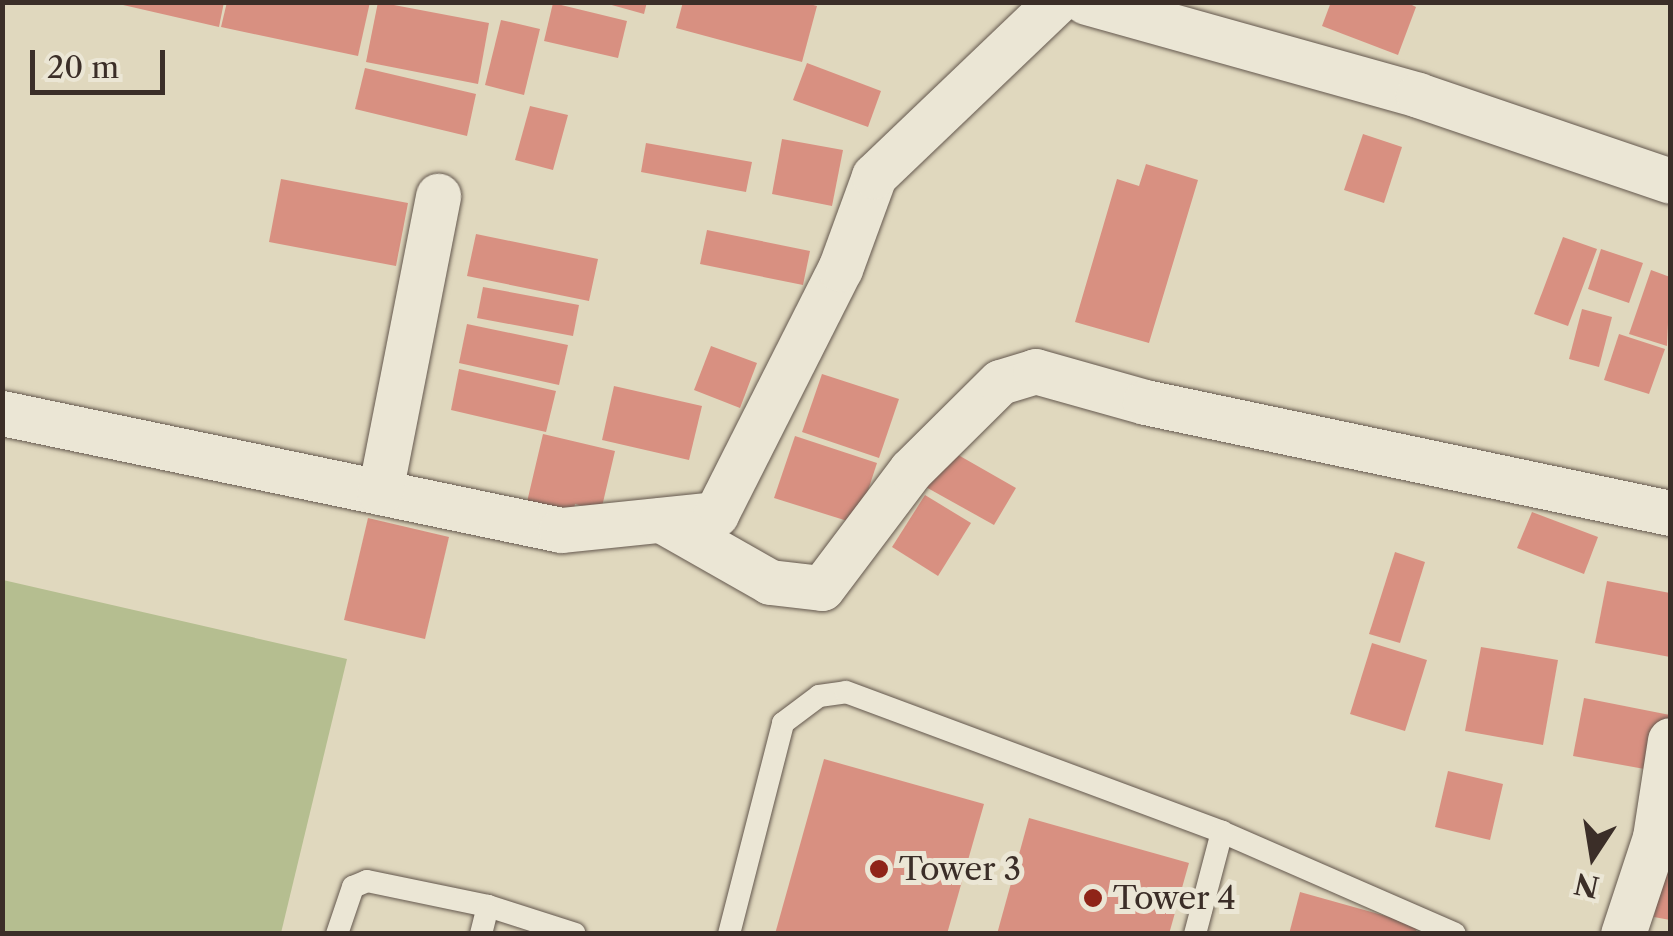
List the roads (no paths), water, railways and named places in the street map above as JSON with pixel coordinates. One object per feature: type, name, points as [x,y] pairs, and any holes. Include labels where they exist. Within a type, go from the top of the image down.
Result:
[{"type":"street","points":[[2,412],[561,530],[716,514],[840,269],[874,176],[1056,2]]},
{"type":"street","points":[[1086,2],[1418,95],[1670,181]]},
{"type":"street","points":[[380,492],[438,196]]},
{"type":"street","points":[[661,520],[770,582],[822,588],[911,470],[1000,382],[1035,372],[1144,402],[1670,512]]},
{"type":"street","points":[[1624,934],[1665,811],[1670,740]]},
{"type":"lane","points":[[729,934],[783,722],[819,696],[846,692],[890,704],[1222,832],[1455,934]]},
{"type":"lane","points":[[1195,934],[1222,832]]},
{"type":"lane","points":[[338,934],[345,902],[353,887],[367,881],[488,906],[576,934]]},
{"type":"lane","points":[[481,934],[488,906]]},
{"type":"place","name":"Tower 3","points":[[879,869]]},
{"type":"place","name":"Tower 4","points":[[1093,898]]}]
